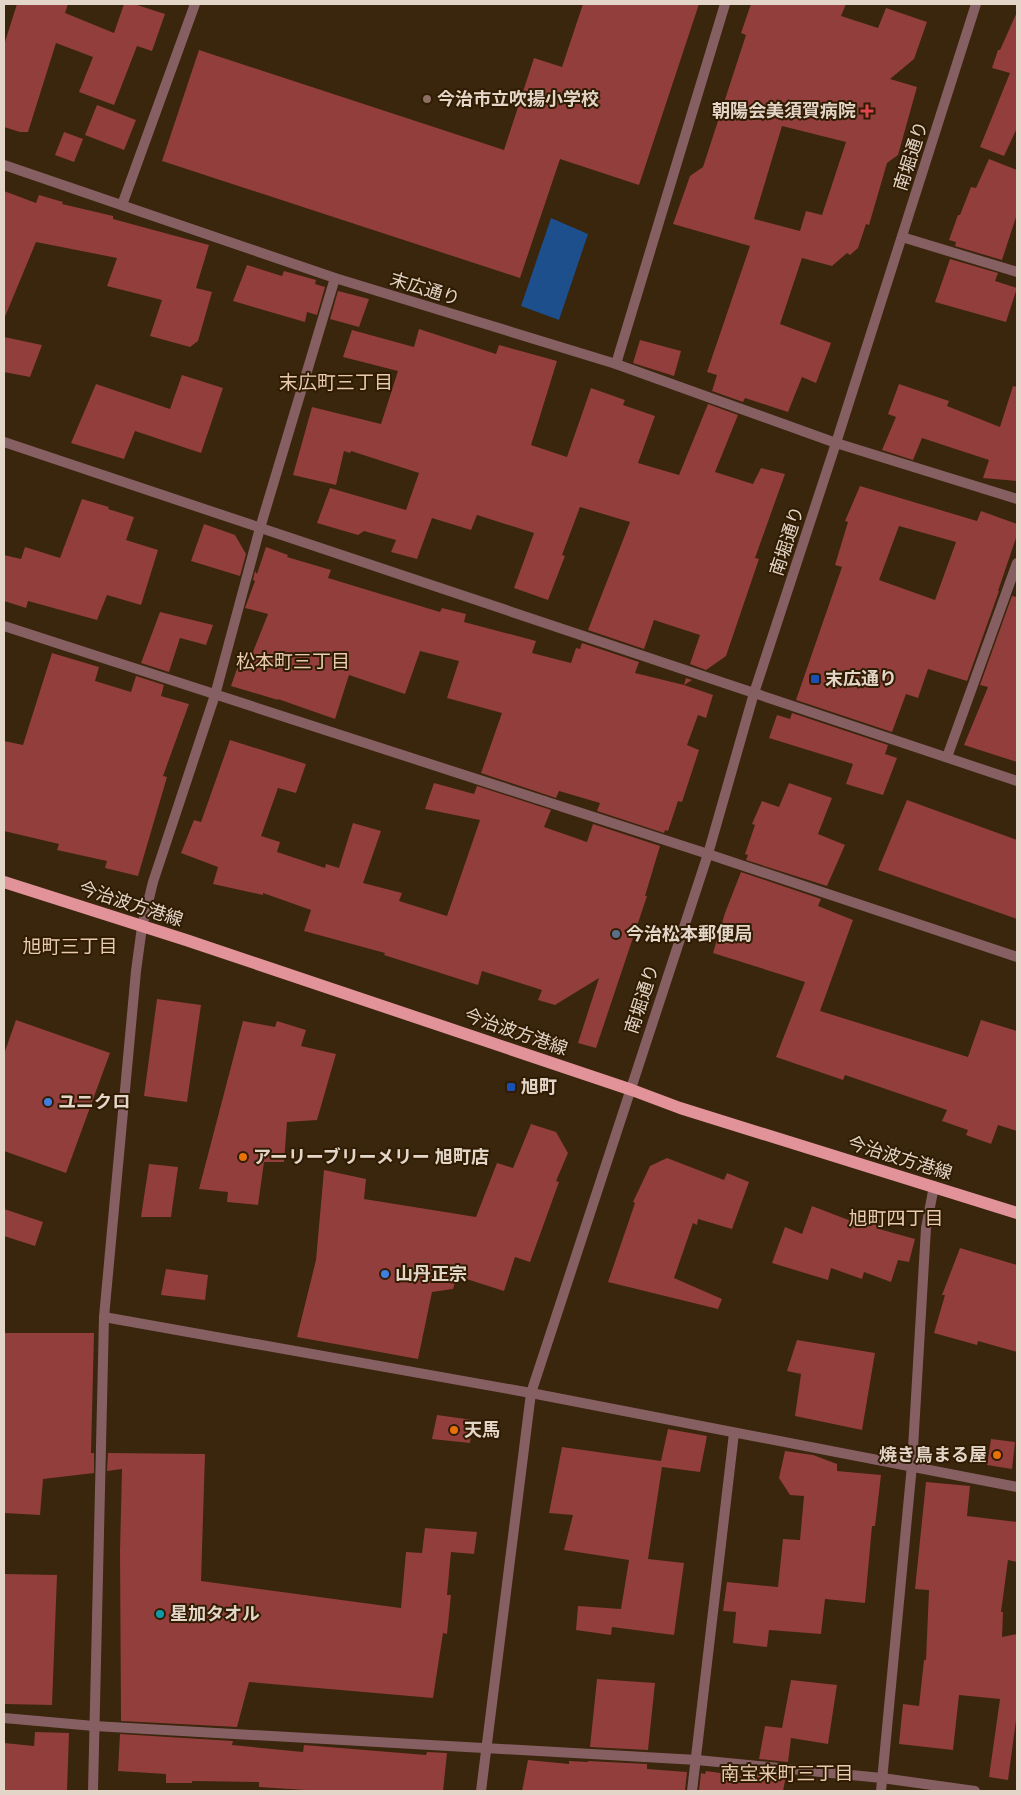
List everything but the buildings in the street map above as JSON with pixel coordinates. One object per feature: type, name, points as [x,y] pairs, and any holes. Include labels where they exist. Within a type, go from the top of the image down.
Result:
[{"type":"main road","name":"今治波方港線","points":[[4,882],[186,940],[632,1090],[680,1108],[1017,1213]]},
{"type":"street","points":[[122,205],[195,4]]},
{"type":"street","points":[[616,364],[726,4]]},
{"type":"street","name":"南堀通り","points":[[481,1791],[531,1393],[708,854],[754,693],[976,4]]},
{"type":"street","name":"末広通り","points":[[4,165],[334,278],[616,364],[836,442],[1017,499]]},
{"type":"street","points":[[902,237],[1017,272]]},
{"type":"street","points":[[93,1791],[104,1317],[136,971],[142,927],[153,882],[215,695],[260,528],[334,278]]},
{"type":"street","points":[[4,442],[1017,781]]},
{"type":"street","points":[[947,757],[1017,563]]},
{"type":"street","points":[[4,626],[708,854],[1017,958]]},
{"type":"street","points":[[881,1791],[912,1465],[926,1228],[934,1186]]},
{"type":"street","points":[[104,1317],[531,1393],[734,1433],[912,1465],[1017,1487]]},
{"type":"street","points":[[692,1791],[734,1433]]},
{"type":"street","points":[[4,1718],[94,1726],[697,1760],[882,1778],[975,1791]]},
{"type":"water","points":[[551,218],[588,234],[559,320],[521,306]]},
{"type":"place","name":"今治市立吹揚小学校","points":[[427,99]]},
{"type":"place","name":"朝陽会美須賀病院","points":[[867,111]]},
{"type":"place","name":"末広通り","points":[[815,679]]},
{"type":"place","name":"今治松本郵便局","points":[[616,934]]},
{"type":"place","name":"旭町","points":[[511,1087]]},
{"type":"place","name":"ユニクロ","points":[[48,1102]]},
{"type":"place","name":"アーリーブリーメリー 旭町店","points":[[243,1157]]},
{"type":"place","name":"山丹正宗","points":[[385,1274]]},
{"type":"place","name":"天馬","points":[[454,1430]]},
{"type":"place","name":"焼き鳥まる屋","points":[[997,1455]]},
{"type":"place","name":"星加タオル","points":[[160,1614]]},
{"type":"district","name":"末広町三丁目","points":[[336,382]]},
{"type":"district","name":"松本町三丁目","points":[[293,661]]},
{"type":"district","name":"旭町三丁目","points":[[70,946]]},
{"type":"district","name":"旭町四丁目","points":[[896,1218]]},
{"type":"district","name":"南宝来町三丁目","points":[[787,1773]]}]
